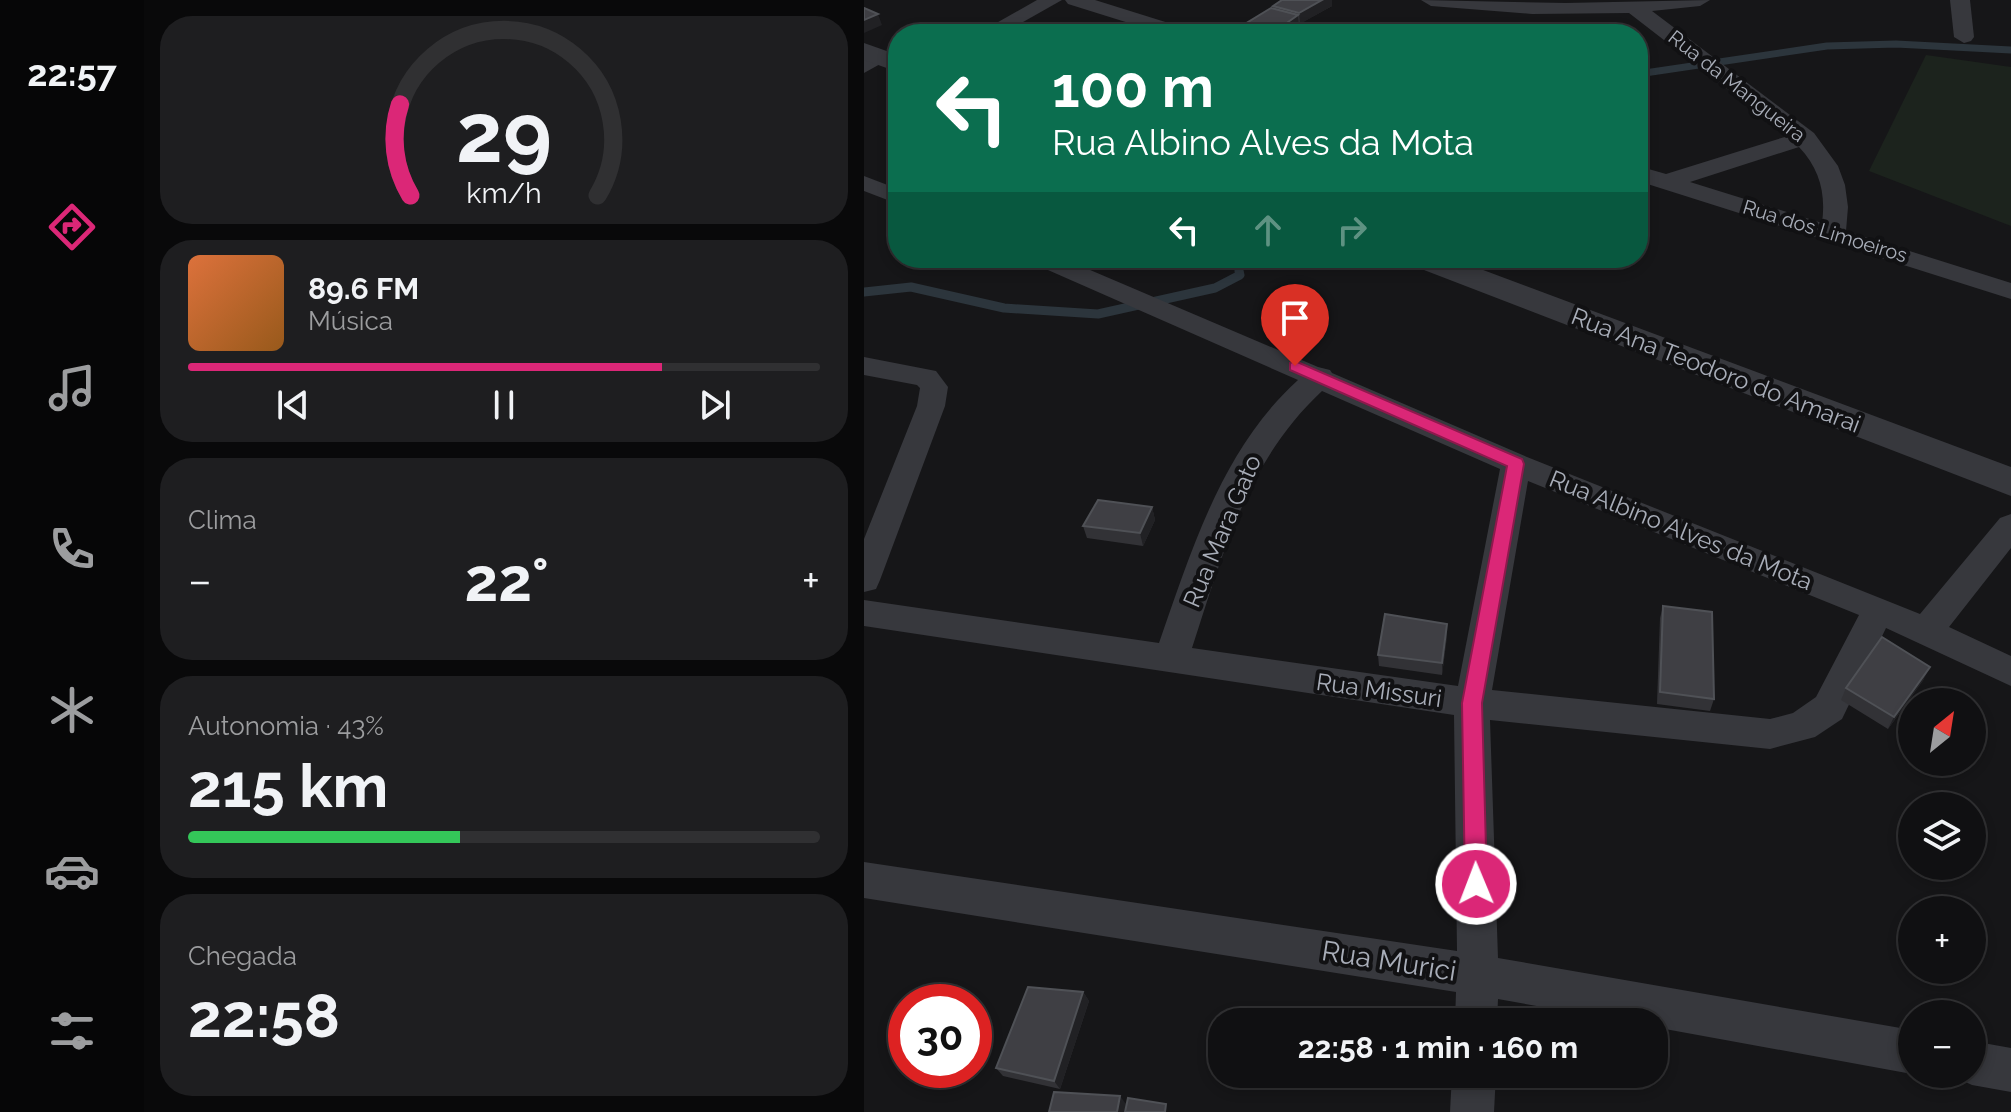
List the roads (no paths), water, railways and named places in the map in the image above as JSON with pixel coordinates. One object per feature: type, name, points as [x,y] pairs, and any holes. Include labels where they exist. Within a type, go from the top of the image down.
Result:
[{"type":"street","points":[[1006,24],[1052,0]]},
{"type":"street","points":[[1075,0],[1152,24]]},
{"type":"street","points":[[1431,0],[1522,9],[1700,0]]},
{"type":"street","points":[[1960,0],[1964,37]]},
{"type":"street","name":"Rua da Mangueira","points":[[1630,4],[1806,138],[1828,172],[1836,196],[1838,215],[1833,233]]},
{"type":"street","points":[[1666,182],[1806,138]]},
{"type":"street","name":"Rua dos Limoeiros","points":[[1648,176],[2011,291]]},
{"type":"street","points":[[864,183],[888,193]]},
{"type":"street","name":"Rua Albino Alves da Mota","points":[[1065,268],[1320,376],[1516,464],[1879,609],[2011,672]]},
{"type":"street","name":"Rua Ana Teodoro do Amarai","points":[[1448,268],[2011,482]]},
{"type":"street","points":[[864,366],[926,377],[934,387],[931,406],[864,580]]},
{"type":"street","name":"Rua Mara Gato","points":[[1171,659],[1209,552],[1251,455],[1278,417],[1320,376]]},
{"type":"street","points":[[1477,1008],[1472,703],[1516,464]]},
{"type":"street","points":[[1926,631],[2011,526]]},
{"type":"street","name":"Rua Missuri","points":[[864,613],[1472,703],[1770,734],[1802,726],[1829,708],[1879,609]]},
{"type":"street","name":"Rua Murici","points":[[864,880],[1478,975],[1898,1050]]},
{"type":"street","points":[[1986,1066],[2011,1070]]},
{"type":"street","points":[[1472,1112],[1473,1088]]},
{"type":"waterway","points":[[1648,73],[1827,46],[1896,44],[2011,50]]},
{"type":"waterway","points":[[1239,268],[1240,273]]},
{"type":"waterway","points":[[864,292],[911,287],[1004,308],[1098,314],[1215,288],[1240,275],[1239,271]]}]
